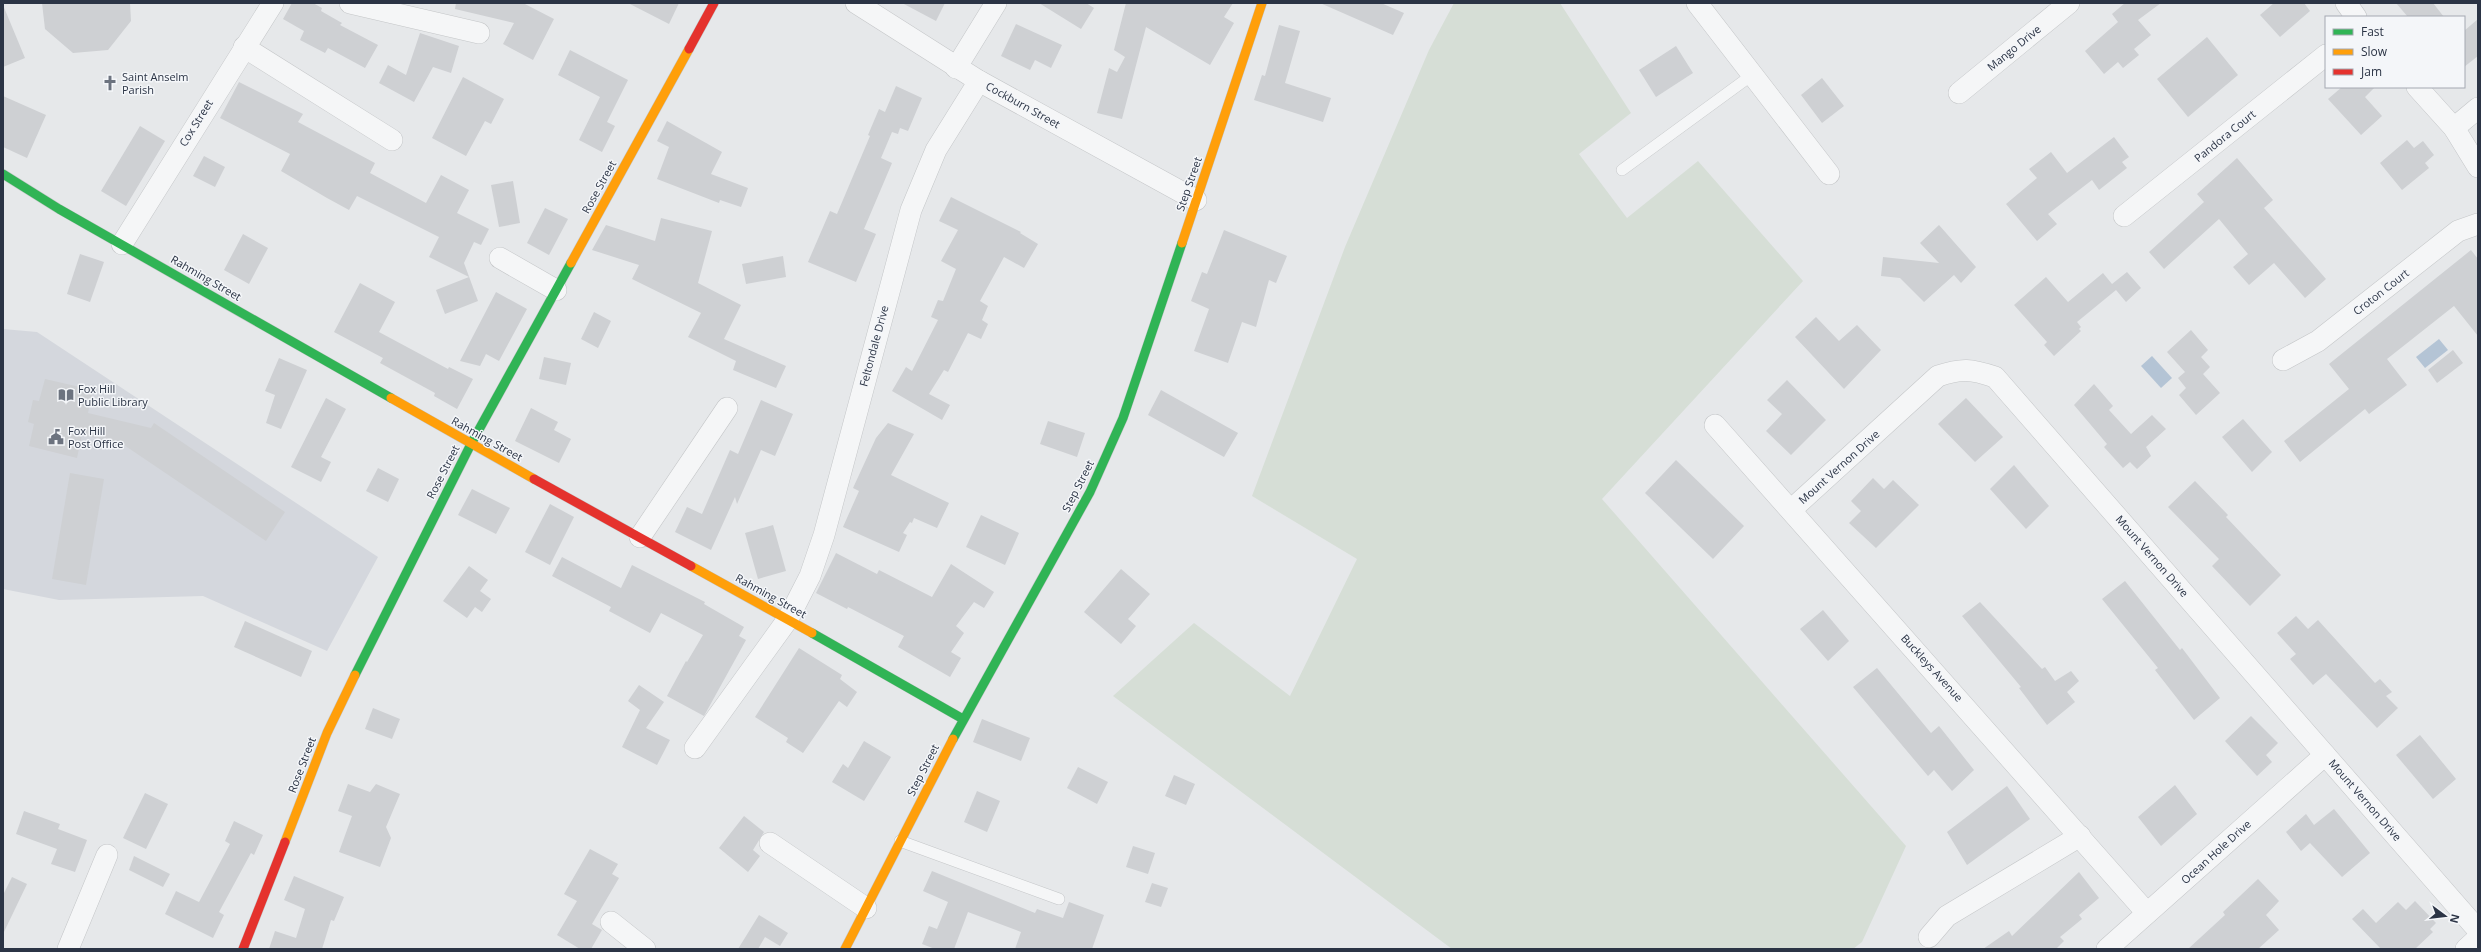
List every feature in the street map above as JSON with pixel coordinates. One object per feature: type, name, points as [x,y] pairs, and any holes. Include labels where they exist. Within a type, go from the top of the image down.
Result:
[{"type":"street","name":"Cox Street","points":[[122,244],[244,47],[273,3]]},
{"type":"street","points":[[350,3],[479,33]]},
{"type":"street","name":"Rose Street","points":[[243,949],[326,733],[381,619],[471,444],[714,3]]},
{"type":"street","name":"Cockburn Street","points":[[856,3],[978,81],[1196,200]]},
{"type":"street","points":[[956,68],[996,3]]},
{"type":"street","name":"Step Street","points":[[845,949],[963,719],[1090,492],[1123,418],[1262,3]]},
{"type":"street","points":[[1696,3],[1829,174]]},
{"type":"street","name":"Mango Drive","points":[[1959,93],[2069,3]]},
{"type":"street","points":[[2346,3],[2355,16]]},
{"type":"street","points":[[244,47],[392,140]]},
{"type":"street","name":"Pandora Court","points":[[2124,216],[2325,56]]},
{"type":"street","name":"Feltondale Drive","points":[[695,748],[788,619],[810,576],[824,535],[911,210],[936,150],[978,81]]},
{"type":"street","points":[[2418,88],[2454,128],[2478,166]]},
{"type":"street","points":[[2454,128],[2478,108]]},
{"type":"street","name":"Rahming Street","points":[[3,174],[471,444],[788,619],[963,719]]},
{"type":"street","name":"Croton Court","points":[[2283,360],[2318,341],[2458,231],[2478,224]]},
{"type":"street","points":[[500,258],[556,290]]},
{"type":"street","name":"Mount Vernon Drive","points":[[1791,510],[1938,376],[1958,369],[1977,370],[1995,377],[2478,930]]},
{"type":"street","points":[[640,537],[727,408]]},
{"type":"street","name":"Buckleys Avenue","points":[[1715,425],[2147,912]]},
{"type":"street","name":"Ocean Hole Drive","points":[[2107,949],[2324,754]]},
{"type":"street","points":[[1929,937],[1947,916],[2080,836]]},
{"type":"street","points":[[770,843],[866,908]]},
{"type":"street","points":[[68,949],[107,855]]},
{"type":"street","points":[[611,922],[645,949]]},
{"type":"street","points":[[2466,949],[2478,938]]},
{"type":"lane","points":[[1622,170],[1752,75]]},
{"type":"lane","points":[[900,841],[1059,899]]},
{"type":"shaded area","points":[[1454,3],[1560,3],[1631,113],[1579,154],[1627,218],[1698,161],[1803,281],[1602,499],[1906,846],[1862,942],[1853,949],[1452,949],[1113,696],[1194,623],[1290,696],[1357,559],[1252,496],[1345,247],[1429,50]]},
{"type":"shaded area","points":[[3,329],[37,332],[378,557],[327,651],[203,596],[59,600],[3,589]]},
{"type":"water","points":[[2439,339],[2448,350],[2425,368],[2416,357]]},
{"type":"water","points":[[2152,356],[2172,378],[2161,388],[2141,366]]},
{"type":"building","points":[[42,3],[130,3],[131,21],[108,50],[73,53],[45,29]]},
{"type":"building","points":[[292,3],[313,3],[322,8],[321,11],[342,23],[340,25],[378,45],[365,68],[328,48],[325,53],[300,40],[304,31],[283,19]]},
{"type":"building","points":[[456,3],[523,3],[554,19],[533,60],[503,44],[514,23],[455,9]]},
{"type":"building","points":[[628,3],[679,3],[669,24]]},
{"type":"building","points":[[902,3],[945,3],[936,21]]},
{"type":"building","points":[[1039,3],[1086,3],[1094,8],[1081,29]]},
{"type":"building","points":[[1126,3],[1233,3],[1224,17],[1234,23],[1210,65],[1146,27],[1122,119],[1097,113],[1109,68],[1117,72],[1125,57],[1114,50]]},
{"type":"building","points":[[1320,3],[1381,3],[1404,13],[1393,35]]},
{"type":"building","points":[[2125,3],[2161,3],[2138,20],[2151,35],[2134,49],[2139,55],[2123,68],[2118,62],[2104,74],[2085,51],[2118,22],[2112,14]]},
{"type":"building","points":[[2274,3],[2304,3],[2310,11],[2280,37],[2260,15]]},
{"type":"building","points":[[2396,3],[2433,3],[2443,16],[2407,16]]},
{"type":"building","points":[[3,5],[25,58],[3,67]]},
{"type":"building","points":[[2478,19],[2478,56],[2465,66],[2465,30]]},
{"type":"building","points":[[1016,24],[1062,45],[1051,68],[1035,60],[1030,70],[1001,56]]},
{"type":"building","points":[[1279,25],[1300,31],[1285,83],[1331,98],[1323,122],[1254,100],[1262,75],[1265,76]]},
{"type":"building","points":[[420,33],[459,46],[451,73],[433,67],[414,102],[379,83],[388,65],[406,75]]},
{"type":"building","points":[[2207,37],[2238,75],[2188,117],[2157,79]]},
{"type":"building","points":[[1676,46],[1693,73],[1656,97],[1639,70]]},
{"type":"building","points":[[570,50],[628,80],[607,122],[615,126],[602,152],[579,140],[600,97],[558,75]]},
{"type":"building","points":[[463,77],[504,99],[491,124],[485,121],[466,156],[432,138]]},
{"type":"building","points":[[1822,78],[1844,106],[1822,123],[1801,95]]},
{"type":"building","points":[[239,82],[303,114],[298,122],[375,163],[370,173],[426,203],[441,175],[469,190],[457,213],[489,229],[481,245],[474,242],[464,263],[478,301],[445,314],[436,290],[469,277],[429,257],[439,237],[357,196],[349,210],[281,171],[290,154],[220,118]]},
{"type":"building","points":[[896,86],[922,98],[908,131],[900,128],[898,134],[892,132],[881,158],[892,163],[864,229],[876,234],[856,282],[808,262],[830,211],[837,214],[870,136],[868,135],[879,109],[885,112]]},
{"type":"building","points":[[2341,88],[2374,88],[2365,97],[2382,116],[2361,135],[2328,99]]},
{"type":"building","points":[[3,96],[46,115],[27,158],[3,147]]},
{"type":"building","points":[[667,121],[722,152],[711,174],[748,188],[741,207],[720,200],[719,203],[657,179],[669,147],[657,141]]},
{"type":"building","points":[[140,126],[165,141],[126,206],[101,191]]},
{"type":"building","points":[[2114,137],[2129,157],[2122,162],[2127,168],[2099,190],[2092,180],[2048,214],[2057,224],[2037,241],[2006,204],[2037,178],[2029,169],[2051,152],[2067,173]]},
{"type":"building","points":[[2407,140],[2414,148],[2423,141],[2434,155],[2425,163],[2429,168],[2402,190],[2380,163]]},
{"type":"building","points":[[204,156],[225,167],[215,187],[193,176]]},
{"type":"building","points":[[2237,158],[2273,200],[2264,208],[2326,279],[2305,298],[2274,263],[2249,285],[2233,267],[2248,254],[2219,219],[2164,269],[2149,252],[2204,202],[2197,194]]},
{"type":"building","points":[[513,181],[520,223],[499,227],[491,185]]},
{"type":"building","points":[[951,197],[1021,232],[1020,233],[1038,244],[1024,268],[1004,257],[980,301],[988,306],[982,320],[988,324],[981,339],[968,333],[948,372],[944,370],[929,394],[950,405],[942,420],[892,391],[906,367],[912,371],[938,320],[931,317],[938,300],[943,301],[956,269],[941,261],[958,230],[939,221]]},
{"type":"building","points":[[545,208],[568,219],[549,255],[527,243]]},
{"type":"building","points":[[661,218],[712,231],[698,283],[741,305],[724,339],[786,366],[776,388],[733,370],[736,361],[688,337],[701,313],[632,279],[639,265],[592,250],[606,225],[655,241]]},
{"type":"building","points":[[1939,225],[1976,267],[1961,283],[1954,275],[1924,302],[1900,278],[1881,276],[1883,257],[1939,263],[1920,243]]},
{"type":"building","points":[[1224,230],[1287,256],[1276,283],[1269,280],[1256,327],[1242,322],[1228,363],[1194,351],[1209,309],[1191,301],[1202,272],[1207,274]]},
{"type":"building","points":[[243,234],[268,248],[249,284],[224,270]]},
{"type":"building","points":[[2471,250],[2478,259],[2478,336],[2454,306],[2387,359],[2407,385],[2369,414],[2365,409],[2300,462],[2284,441],[2349,389],[2329,364]]},
{"type":"building","points":[[80,254],[104,262],[90,302],[67,294]]},
{"type":"building","points":[[783,256],[786,277],[746,284],[742,264]]},
{"type":"building","points":[[2127,272],[2141,288],[2126,302],[2116,290],[2077,322],[2081,327],[2079,329],[2081,331],[2054,356],[2044,345],[2047,342],[2014,305],[2046,277],[2068,302],[2103,273],[2112,284]]},
{"type":"building","points":[[360,283],[395,302],[379,332],[448,369],[449,367],[473,379],[457,409],[434,396],[435,393],[380,363],[383,358],[334,332]]},
{"type":"building","points":[[496,292],[527,309],[499,361],[486,354],[480,366],[460,361]]},
{"type":"building","points":[[594,312],[611,321],[598,348],[581,339]]},
{"type":"building","points":[[1816,317],[1839,341],[1857,325],[1881,350],[1844,389],[1795,337]]},
{"type":"building","points":[[2191,330],[2208,350],[2201,357],[2210,367],[2203,374],[2220,393],[2196,415],[2179,395],[2186,388],[2178,378],[2185,372],[2167,352]]},
{"type":"building","points":[[2453,350],[2463,363],[2437,383],[2428,370]]},
{"type":"building","points":[[544,357],[571,363],[566,385],[539,379]]},
{"type":"building","points":[[279,358],[307,370],[281,429],[266,423],[275,395],[265,391]]},
{"type":"building","points":[[45,379],[93,390],[88,413],[151,428],[154,423],[285,512],[266,541],[124,445],[82,435],[77,458],[29,446],[34,424],[28,422],[33,400],[39,401]]},
{"type":"building","points":[[1787,380],[1826,420],[1791,455],[1766,431],[1782,414],[1767,400]]},
{"type":"building","points":[[2094,384],[2113,406],[2109,410],[2131,434],[2152,415],[2166,429],[2146,447],[2151,456],[2137,469],[2130,462],[2123,468],[2104,447],[2107,444],[2074,405]]},
{"type":"building","points":[[1161,390],[1238,433],[1224,457],[1148,415]]},
{"type":"building","points":[[326,398],[346,409],[321,457],[331,462],[321,482],[291,467]]},
{"type":"building","points":[[1966,398],[2003,437],[1975,462],[1938,424]]},
{"type":"building","points":[[761,400],[793,414],[775,456],[761,450],[737,504],[735,497],[711,550],[675,532],[687,507],[702,514],[730,450],[738,454]]},
{"type":"building","points":[[531,408],[558,422],[554,430],[571,439],[559,463],[515,441]]},
{"type":"building","points":[[2243,419],[2272,452],[2252,472],[2222,437]]},
{"type":"building","points":[[1048,421],[1085,433],[1077,457],[1040,444]]},
{"type":"building","points":[[888,423],[914,434],[891,475],[949,503],[937,528],[914,518],[912,523],[910,522],[903,533],[907,535],[899,552],[843,527],[859,491],[853,488],[876,438]]},
{"type":"building","points":[[1676,460],[1744,526],[1713,559],[1645,493]]},
{"type":"building","points":[[2014,465],[2049,506],[2026,529],[1990,489]]},
{"type":"building","points":[[378,468],[399,479],[388,502],[366,491]]},
{"type":"building","points":[[70,473],[104,479],[86,585],[52,579]]},
{"type":"building","points":[[1873,478],[1884,489],[1893,480],[1919,505],[1876,548],[1849,523],[1861,511],[1851,501]]},
{"type":"building","points":[[2195,481],[2228,515],[2226,517],[2281,575],[2250,606],[2212,566],[2219,559],[2168,507]]},
{"type":"building","points":[[472,489],[510,508],[496,534],[458,515]]},
{"type":"building","points":[[550,504],[574,517],[550,565],[525,552]]},
{"type":"building","points":[[981,515],[1019,533],[1005,565],[966,547]]},
{"type":"building","points":[[773,525],[786,571],[758,579],[745,533]]},
{"type":"building","points":[[836,553],[877,574],[879,570],[932,597],[951,564],[994,592],[984,608],[974,602],[956,626],[964,633],[951,652],[961,658],[950,677],[898,647],[904,636],[848,607],[847,609],[816,593]]},
{"type":"building","points":[[562,557],[621,588],[632,565],[705,602],[704,604],[744,627],[739,636],[746,640],[704,716],[667,696],[686,661],[687,662],[703,635],[661,613],[650,633],[609,611],[611,607],[552,576]]},
{"type":"building","points":[[469,566],[488,580],[480,591],[491,599],[482,612],[475,607],[467,618],[443,601]]},
{"type":"building","points":[[1121,569],[1150,594],[1128,619],[1136,626],[1121,644],[1084,612]]},
{"type":"building","points":[[2125,581],[2180,650],[2182,648],[2220,698],[2194,720],[2155,670],[2158,668],[2102,599]]},
{"type":"building","points":[[1980,602],[2042,669],[2045,667],[2055,681],[2071,671],[2079,681],[2067,692],[2075,702],[2047,725],[2019,688],[2021,687],[1962,616]]},
{"type":"building","points":[[1823,610],[1849,641],[1828,661],[1800,629]]},
{"type":"building","points":[[2296,616],[2308,629],[2318,620],[2375,683],[2380,679],[2392,692],[2386,696],[2398,708],[2377,728],[2326,674],[2313,685],[2290,659],[2296,654],[2277,633]]},
{"type":"building","points":[[245,621],[312,651],[301,677],[234,647]]},
{"type":"building","points":[[799,648],[842,675],[840,679],[857,692],[847,707],[839,701],[803,753],[786,742],[788,738],[755,717]]},
{"type":"building","points":[[1877,668],[1931,733],[1939,726],[1974,770],[1952,791],[1934,770],[1928,776],[1853,687]]},
{"type":"building","points":[[639,685],[664,702],[646,728],[670,740],[657,765],[622,747],[640,710],[628,701]]},
{"type":"building","points":[[373,708],[400,719],[392,739],[365,729]]},
{"type":"building","points":[[2251,716],[2278,743],[2266,755],[2272,762],[2257,776],[2225,741]]},
{"type":"building","points":[[982,719],[1030,738],[1021,761],[973,742]]},
{"type":"building","points":[[2420,735],[2456,779],[2433,799],[2396,755]]},
{"type":"building","points":[[864,741],[891,757],[864,801],[832,782],[843,764],[848,768]]},
{"type":"building","points":[[1078,767],[1108,782],[1097,804],[1067,788]]},
{"type":"building","points":[[1174,775],[1195,784],[1186,805],[1165,796]]},
{"type":"building","points":[[348,784],[370,792],[376,784],[400,794],[386,827],[391,838],[380,867],[339,852],[352,816],[338,811]]},
{"type":"building","points":[[2175,785],[2197,814],[2161,846],[2138,817]]},
{"type":"building","points":[[2007,786],[2030,819],[1967,865],[1947,832]]},
{"type":"building","points":[[977,791],[1000,801],[987,832],[964,822]]},
{"type":"building","points":[[145,793],[168,804],[146,849],[123,838]]},
{"type":"building","points":[[2334,809],[2370,853],[2342,877],[2310,843],[2301,851],[2286,832],[2306,814],[2314,825]]},
{"type":"building","points":[[24,811],[60,824],[58,829],[87,840],[75,872],[51,864],[57,849],[16,834]]},
{"type":"building","points":[[744,816],[764,832],[753,850],[760,856],[748,872],[719,848]]},
{"type":"building","points":[[234,821],[263,835],[254,855],[251,853],[219,912],[224,915],[213,938],[165,914],[176,891],[199,902],[230,844],[225,841]]},
{"type":"building","points":[[1133,846],[1155,853],[1148,874],[1126,867]]},
{"type":"building","points":[[590,849],[618,864],[612,874],[619,878],[592,924],[602,930],[591,949],[580,949],[557,935],[577,901],[564,894]]},
{"type":"building","points":[[134,856],[170,874],[163,887],[129,870]]},
{"type":"building","points":[[932,871],[1035,913],[1037,909],[1063,918],[1069,902],[1104,915],[1092,949],[1015,949],[1021,932],[968,912],[954,949],[935,949],[922,944],[929,926],[937,929],[948,902],[923,891]]},
{"type":"building","points":[[2079,872],[2099,898],[2079,915],[2082,919],[2060,937],[2064,941],[2056,949],[1983,949],[2009,931],[2012,936]]},
{"type":"building","points":[[294,876],[344,897],[334,921],[331,920],[322,949],[269,949],[275,931],[296,938],[305,909],[284,900]]},
{"type":"building","points":[[12,877],[27,884],[3,934],[3,895]]},
{"type":"building","points":[[2258,879],[2279,901],[2266,915],[2279,930],[2258,949],[2188,949],[2225,915],[2223,912]]},
{"type":"building","points":[[1152,883],[1168,888],[1161,907],[1145,902]]},
{"type":"building","points":[[2415,901],[2436,923],[2430,929],[2433,932],[2415,949],[2381,949],[2352,919],[2363,909],[2376,923],[2398,902],[2406,910]]},
{"type":"building","points":[[759,915],[788,933],[780,946],[765,937],[758,949],[738,949]]},
{"type":"traffic: fast","points":[[3,174],[59,209],[391,398]]},
{"type":"traffic: fast","points":[[953,739],[1090,492],[1123,418],[1182,243]]},
{"type":"traffic: fast","points":[[355,675],[471,444],[571,263]]},
{"type":"traffic: fast","points":[[812,633],[963,719]]},
{"type":"traffic: slow","points":[[1182,243],[1262,3]]},
{"type":"traffic: slow","points":[[571,263],[689,49]]},
{"type":"traffic: slow","points":[[391,398],[534,479]]},
{"type":"traffic: slow","points":[[691,566],[812,633]]},
{"type":"traffic: slow","points":[[285,842],[327,733],[355,675]]},
{"type":"traffic: slow","points":[[845,949],[953,739]]},
{"type":"traffic: jam","points":[[689,49],[714,3]]},
{"type":"traffic: jam","points":[[534,479],[691,566]]},
{"type":"traffic: jam","points":[[243,949],[285,842]]},
{"type":"place","name":"Saint Anselm Parish","points":[[110,83]]},
{"type":"place","name":"Fox Hill Public Library","points":[[66,395]]},
{"type":"place","name":"Fox Hill Post Office","points":[[56,437]]}]
